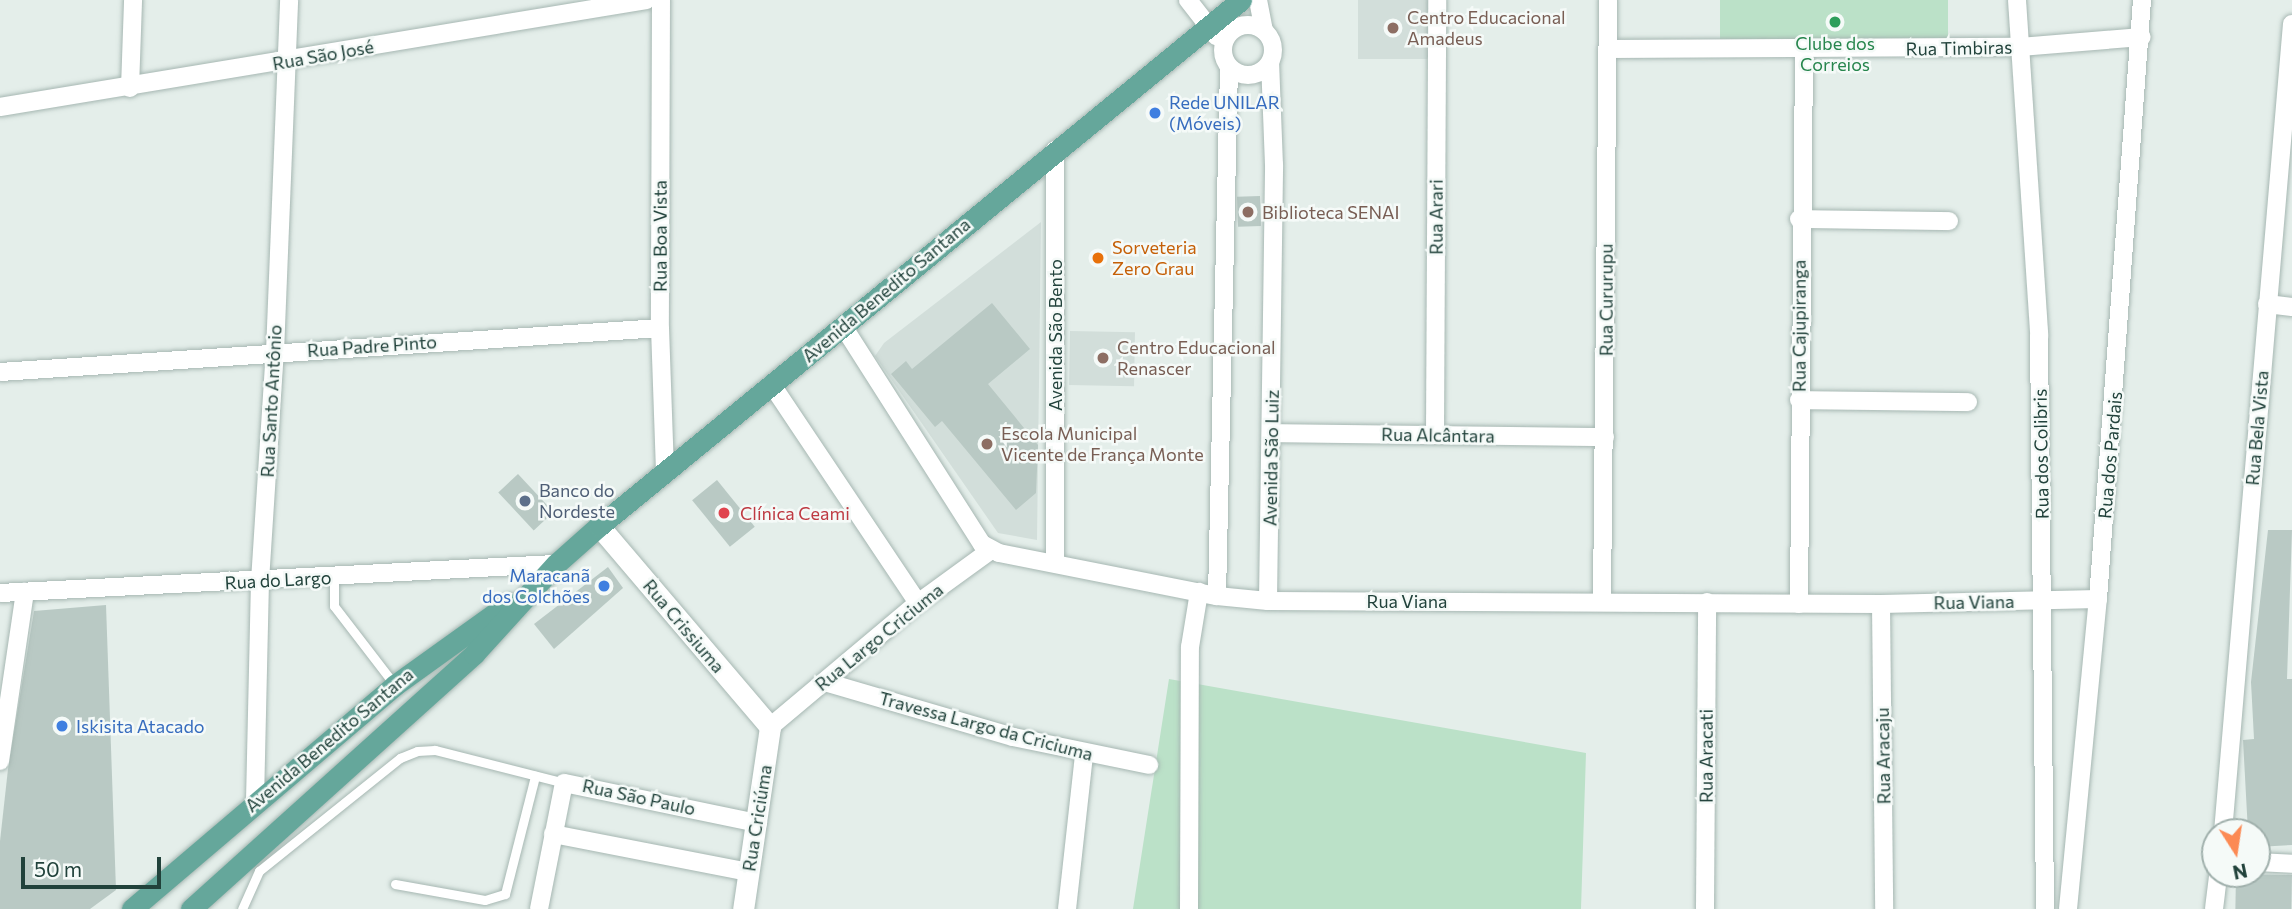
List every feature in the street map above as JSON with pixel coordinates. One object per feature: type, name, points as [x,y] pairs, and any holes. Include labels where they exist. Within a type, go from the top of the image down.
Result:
[{"type":"main road","name":"Avenida Benedito Santana","points":[[191,909],[474,654],[536,584],[599,526],[1241,0]]},
{"type":"main road","name":"Avenida Benedito Santana","points":[[132,909],[255,801],[395,685],[536,584]]},
{"type":"street","points":[[130,88],[133,0]]},
{"type":"street","name":"Rua Santo Antônio","points":[[255,801],[260,581],[275,352],[289,0]]},
{"type":"street","name":"Rua São José","points":[[0,107],[130,88],[646,0]]},
{"type":"street","name":"Rua Boa Vista","points":[[661,0],[660,328],[665,471]]},
{"type":"street","points":[[1188,0],[1223,46],[1229,69],[1208,594],[1190,647],[1189,909]]},
{"type":"street","points":[[1229,69],[1251,75],[1270,63],[1273,49],[1264,30],[1258,0]]},
{"type":"street","name":"Rua Arari","points":[[1434,434],[1437,0]]},
{"type":"street","name":"Rua Cururupu","points":[[1602,601],[1608,0]]},
{"type":"street","name":"Rua dos Colibris","points":[[2017,0],[2039,335],[2044,601],[2045,909]]},
{"type":"street","name":"Rua dos Pardais","points":[[2068,909],[2098,598],[2142,37],[2142,0]]},
{"type":"street","name":"Rua Bela Vista","points":[[2223,818],[2292,24]]},
{"type":"street","points":[[1223,46],[1234,30],[1244,26],[1264,30]]},
{"type":"street","name":"Rua Timbiras","points":[[1608,49],[2020,47],[2142,37]]},
{"type":"street","name":"Rua Cajupiranga","points":[[1799,604],[1799,219],[1804,49]]},
{"type":"street","name":"Avenida São Luiz","points":[[1268,601],[1274,165],[1270,63]]},
{"type":"street","name":"Avenida São Bento","points":[[1055,150],[1055,562]]},
{"type":"street","points":[[1799,219],[1949,221]]},
{"type":"street","points":[[2267,304],[2292,307]]},
{"type":"street","points":[[844,326],[991,550]]},
{"type":"street","name":"Rua Padre Pinto","points":[[0,372],[660,328]]},
{"type":"street","points":[[772,385],[918,603]]},
{"type":"street","points":[[1799,400],[1968,402]]},
{"type":"street","name":"Rua Alcântara","points":[[1271,433],[1605,437]]},
{"type":"street","name":"Rua Crissiuma","points":[[599,526],[770,727]]},
{"type":"street","name":"Rua Viana","points":[[991,550],[1208,594],[1268,601],[1881,604],[2098,598]]},
{"type":"street","name":"Rua Largo Criciuma","points":[[770,727],[918,603],[991,550]]},
{"type":"street","name":"Rua do Largo","points":[[0,593],[556,564]]},
{"type":"street","points":[[0,761],[25,592]]},
{"type":"street","name":"Rua Aracati","points":[[1705,909],[1707,602]]},
{"type":"street","name":"Rua Aracaju","points":[[1881,604],[1884,909]]},
{"type":"street","name":"Travessa Largo da Criciuma","points":[[825,681],[1084,754],[1149,765]]},
{"type":"street","name":"Rua Criciúma","points":[[743,909],[758,823],[770,727]]},
{"type":"street","points":[[1068,909],[1084,754]]},
{"type":"street","name":"Rua São Paulo","points":[[540,909],[564,783],[758,823]]},
{"type":"street","points":[[553,834],[749,872]]},
{"type":"street","points":[[2271,863],[2292,864]]},
{"type":"street","points":[[2214,909],[2216,888]]},
{"type":"lane","points":[[334,577],[334,606],[395,685]]},
{"type":"lane","points":[[242,909],[258,872],[400,758],[435,750],[564,783]]},
{"type":"lane","points":[[395,884],[485,900],[505,894],[535,776]]},
{"type":"shaded area","name":"Centro Educacional Amadeus","points":[[1358,0],[1429,0],[1429,59],[1358,59]]},
{"type":"shaded area","name":"Escola Municipal Vicente de França Monte","points":[[1041,222],[1037,540],[998,533],[875,356],[884,343]]},
{"type":"shaded area","name":"Centro Educacional Renascer","points":[[1070,331],[1135,332],[1134,386],[1069,385]]},
{"type":"green space","name":"Clube dos Correios","points":[[1720,0],[1948,0],[1948,44],[1720,44]]},
{"type":"green space","points":[[1169,679],[1586,753],[1581,909],[1133,909]]},
{"type":"building","name":"Biblioteca SENAI","points":[[1260,196],[1261,226],[1238,227],[1237,197]]},
{"type":"building","points":[[992,303],[1030,349],[988,384],[1038,445],[1036,493],[1016,510],[942,421],[935,427],[891,374],[906,361],[912,369]]},
{"type":"building","name":"Banco do Nordeste","points":[[518,474],[553,512],[534,530],[498,492]]},
{"type":"building","name":"Clínica Ceami","points":[[717,480],[755,527],[730,547],[692,500]]},
{"type":"building","points":[[2268,530],[2292,530],[2287,679],[2292,679],[2292,845],[2271,846],[2271,818],[2247,818],[2243,740],[2254,739],[2251,682]]},
{"type":"building","points":[[608,567],[623,588],[554,649],[534,624]]},
{"type":"building","name":"Iskisita Atacado","points":[[106,605],[116,890],[90,909],[0,909],[0,841],[8,769],[34,611]]},
{"type":"building","points":[[2271,875],[2292,875],[2291,909],[2235,909],[2236,888],[2271,888]]},
{"type":"place","name":"Clube dos Correios","points":[[1835,22]]},
{"type":"place","name":"Centro Educacional Amadeus","points":[[1393,28]]},
{"type":"place","name":"Rede UNILAR (Móveis)","points":[[1155,113]]},
{"type":"place","name":"Biblioteca SENAI","points":[[1248,212]]},
{"type":"place","name":"Sorveteria Zero Grau","points":[[1098,258]]},
{"type":"place","name":"Centro Educacional Renascer","points":[[1103,358]]},
{"type":"place","name":"Escola Municipal Vicente de França Monte","points":[[987,444]]},
{"type":"place","name":"Banco do Nordeste","points":[[525,501]]},
{"type":"place","name":"Clínica Ceami","points":[[724,513]]},
{"type":"place","name":"Maracanã dos Colchões","points":[[604,586]]},
{"type":"place","name":"Iskisita Atacado","points":[[62,726]]}]
